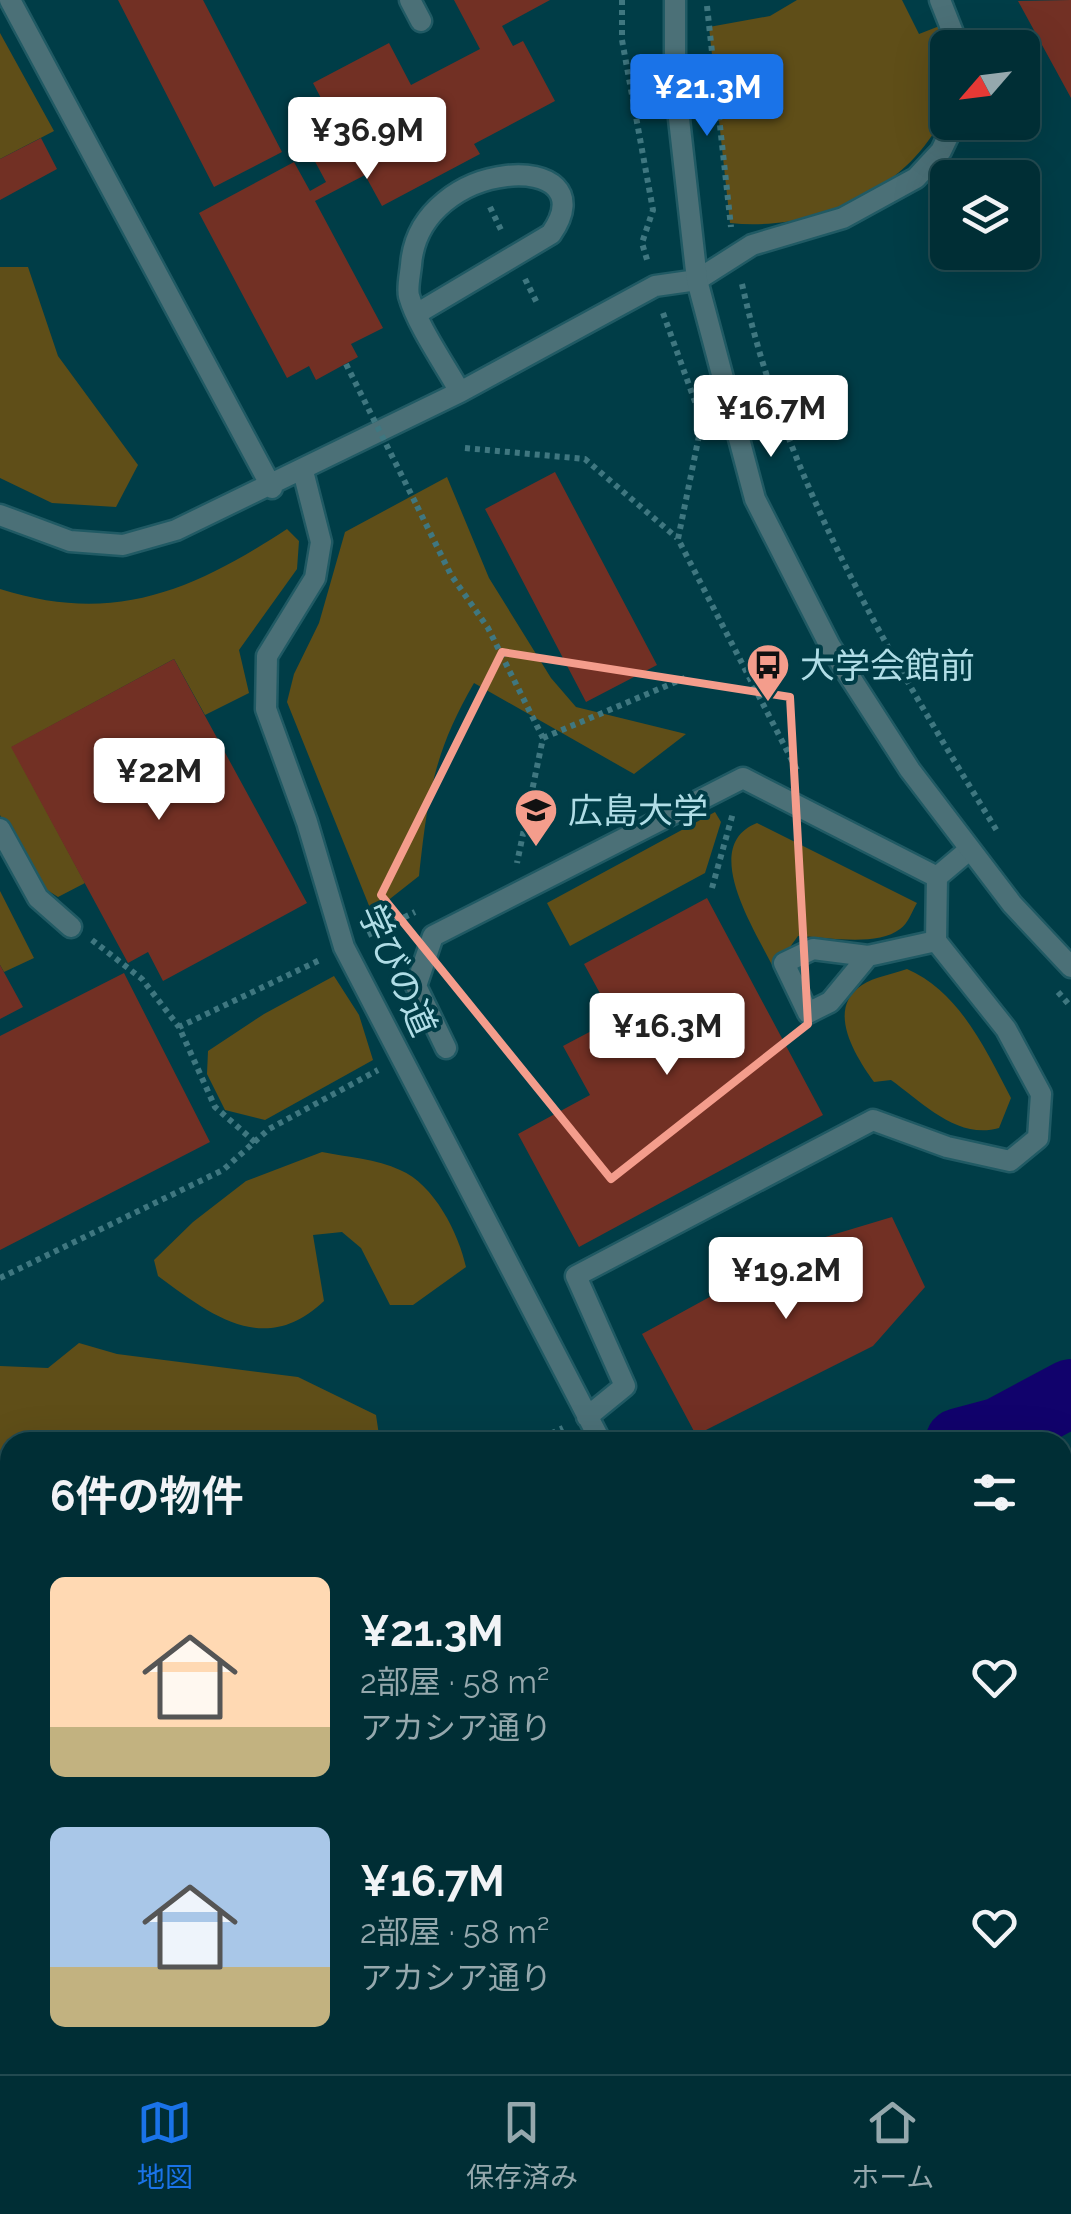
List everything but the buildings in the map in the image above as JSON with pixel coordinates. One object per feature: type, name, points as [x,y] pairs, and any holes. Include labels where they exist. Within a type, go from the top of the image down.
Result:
[{"type":"street","points":[[10,0],[272,488]]},
{"type":"street","points":[[410,0],[421,21]]},
{"type":"street","points":[[675,0],[675,83],[698,280],[755,499],[830,646],[910,770],[1012,904],[1071,966]]},
{"type":"street","points":[[940,0],[952,30]]},
{"type":"street","points":[[0,515],[70,541],[124,545],[176,530],[272,488],[655,286],[698,280],[752,245],[843,218],[916,178],[946,140]]},
{"type":"street","points":[[418,313],[551,234],[562,219],[562,205],[555,188],[541,177],[524,172],[499,174],[436,208],[420,226],[412,246],[409,295],[418,313],[460,392]]},
{"type":"street","name":"学びの道","points":[[304,471],[320,542],[315,578],[267,656],[266,710],[307,822],[344,947],[596,1432]]},
{"type":"street","points":[[446,1048],[416,986],[434,936],[743,778],[937,877]]},
{"type":"street","points":[[0,829],[38,898],[71,927]]},
{"type":"street","points":[[587,1416],[625,1386],[576,1276],[873,1120],[946,1148],[1010,1161],[1038,1138],[1041,1094],[1006,1029],[936,941],[937,877],[969,850]]},
{"type":"street","points":[[868,956],[936,941]]},
{"type":"path","points":[[622,0],[622,40],[654,210],[642,243],[702,421],[678,539]]},
{"type":"path","points":[[706,0],[736,256],[754,341],[819,517],[896,668],[998,834]]},
{"type":"path","points":[[346,364],[450,576],[488,628],[543,738],[518,862],[501,871]]},
{"type":"path","points":[[465,448],[585,459],[678,539],[821,818]]},
{"type":"path","points":[[543,738],[685,678]]},
{"type":"path","points":[[712,888],[743,778]]},
{"type":"path","points":[[179,1028],[258,993],[431,904]]},
{"type":"path","points":[[71,927],[142,980],[179,1028],[215,1107],[255,1142]]},
{"type":"path","points":[[0,1278],[224,1170],[269,1129],[401,1058]]},
{"type":"highlighted area","points":[[502,652],[790,697],[808,1024],[611,1179],[381,895]]},
{"type":"shaded area","points":[[797,0],[902,0],[919,34],[942,25],[943,30],[930,30],[930,138],[910,163],[885,183],[826,213],[794,221],[730,223],[709,27],[770,16]]},
{"type":"shaded area","points":[[0,33],[54,131],[0,159]]},
{"type":"shaded area","points":[[0,267],[28,267],[58,356],[138,465],[116,507],[52,503],[0,478]]},
{"type":"shaded area","points":[[447,477],[489,578],[551,678],[576,707],[686,734],[634,774],[474,683],[449,732],[434,776],[419,876],[372,913],[287,702],[294,674],[319,623],[345,532]]},
{"type":"shaded area","points":[[287,529],[299,541],[297,569],[239,650],[249,693],[205,715],[174,659],[12,747],[85,883],[58,897],[36,883],[0,815],[0,589],[80,604],[151,596],[218,570]]},
{"type":"shaded area","points":[[715,812],[721,822],[705,873],[570,946],[547,903]]},
{"type":"shaded area","points":[[757,823],[917,903],[908,921],[890,935],[878,938],[798,936],[774,969],[746,913],[732,870],[732,850],[740,834]]},
{"type":"shaded area","points":[[0,891],[34,958],[4,972],[0,965]]},
{"type":"shaded area","points":[[907,969],[942,992],[981,1042],[1011,1098],[999,1128],[969,1129],[955,1124],[891,1080],[874,1082],[859,1060],[845,1020],[851,995],[867,982]]},
{"type":"shaded area","points":[[334,976],[359,1015],[373,1060],[265,1120],[225,1110],[207,1074],[208,1051],[264,1014]]},
{"type":"shaded area","points":[[322,1152],[382,1163],[424,1186],[443,1211],[466,1267],[413,1305],[390,1305],[361,1248],[342,1232],[313,1235],[324,1301],[302,1318],[260,1328],[219,1316],[158,1276],[154,1260],[193,1222],[246,1181]]},
{"type":"shaded area","points":[[79,1343],[117,1354],[298,1377],[376,1415],[379,1432],[0,1432],[0,1366],[48,1368]]},
{"type":"waterway","points":[[996,1432],[1071,1393]]},
{"type":"place","name":"大学会館前","points":[[768,703]]},
{"type":"place","name":"広島大学","points":[[536,848]]}]
